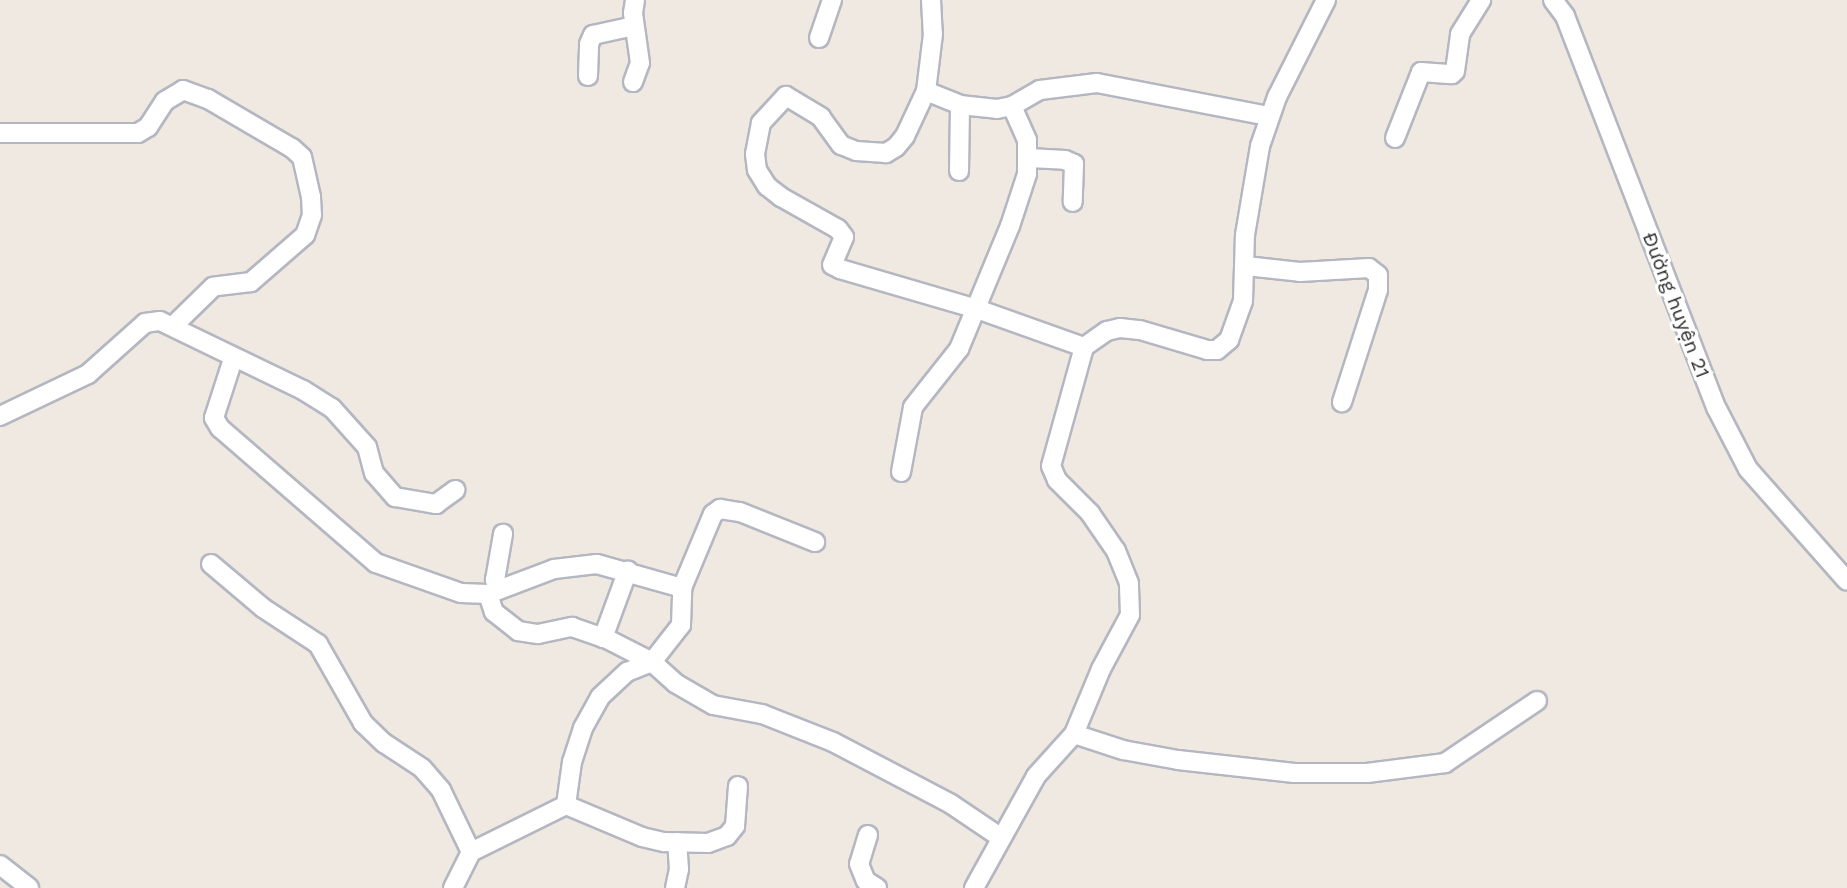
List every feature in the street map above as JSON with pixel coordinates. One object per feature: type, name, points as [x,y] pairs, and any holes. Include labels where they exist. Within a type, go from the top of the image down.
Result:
[{"type":"street","points":[[633,82],[640,63],[634,26],[635,0]]},
{"type":"street","points":[[819,38],[832,0]]},
{"type":"street","points":[[931,0],[933,34],[926,91],[905,136],[886,153],[856,151],[841,145],[821,117],[786,96],[761,123],[755,154],[757,170],[767,186],[781,197],[838,229],[844,237],[832,265],[977,309],[1084,347]]},
{"type":"street","points":[[974,888],[1045,762],[1074,734],[1132,605],[1129,583],[1108,538],[1090,513],[1057,480],[1051,466],[1084,347],[1107,331],[1120,328],[1140,330],[1207,350],[1224,347],[1243,301],[1245,235],[1252,179],[1269,116],[1326,0]]},
{"type":"street","points":[[1395,138],[1421,72],[1452,74],[1455,71],[1460,34],[1481,0]]},
{"type":"street","name":"Đường huyện 21","points":[[1553,0],[1565,16],[1717,409],[1748,469],[1847,581]]},
{"type":"street","points":[[588,76],[589,44],[593,35],[634,26]]},
{"type":"street","points":[[926,91],[960,105],[982,109],[1012,106],[1040,90],[1097,83],[1269,116]]},
{"type":"street","points":[[0,133],[138,133],[148,127],[165,101],[183,90],[208,99],[292,148],[302,157],[312,215],[305,235],[251,282],[213,287],[174,325]]},
{"type":"street","points":[[959,171],[960,105]]},
{"type":"street","points":[[901,472],[913,407],[959,349],[1010,226],[1029,158],[1023,125],[1012,106]]},
{"type":"street","points":[[1029,158],[1065,160],[1074,164],[1073,202]]},
{"type":"street","points":[[1246,266],[1300,272],[1369,268],[1378,275],[1378,290],[1342,402]]},
{"type":"street","points":[[0,416],[97,368],[145,323],[174,325],[233,359],[303,390],[332,408],[367,447],[374,473],[395,497],[436,504],[455,490]]},
{"type":"street","points":[[233,359],[214,418],[220,428],[376,563],[461,593],[493,590],[554,569],[586,564],[628,570],[682,588]]},
{"type":"street","points":[[566,805],[579,739],[600,697],[627,672],[652,662],[681,625],[682,588],[708,523],[720,509],[740,512],[815,542]]},
{"type":"street","points":[[503,534],[493,590],[494,612],[518,631],[538,634],[572,627],[603,638],[652,662],[675,683],[713,705],[762,714],[833,742],[951,804],[1000,837]]},
{"type":"street","points":[[211,564],[263,608],[318,644],[363,723],[384,743],[422,768],[441,790],[471,852]]},
{"type":"street","points":[[603,638],[628,570]]},
{"type":"street","points":[[1074,734],[1123,750],[1178,760],[1294,773],[1367,773],[1445,763],[1537,701]]},
{"type":"street","points":[[566,805],[623,832],[677,842],[708,843],[727,836],[735,826],[738,786]]},
{"type":"street","points":[[453,888],[471,852],[566,805]]},
{"type":"street","points":[[868,835],[859,864],[866,881],[877,888]]},
{"type":"street","points":[[675,888],[679,869],[677,842]]},
{"type":"street","points":[[1,869],[29,888]]}]
